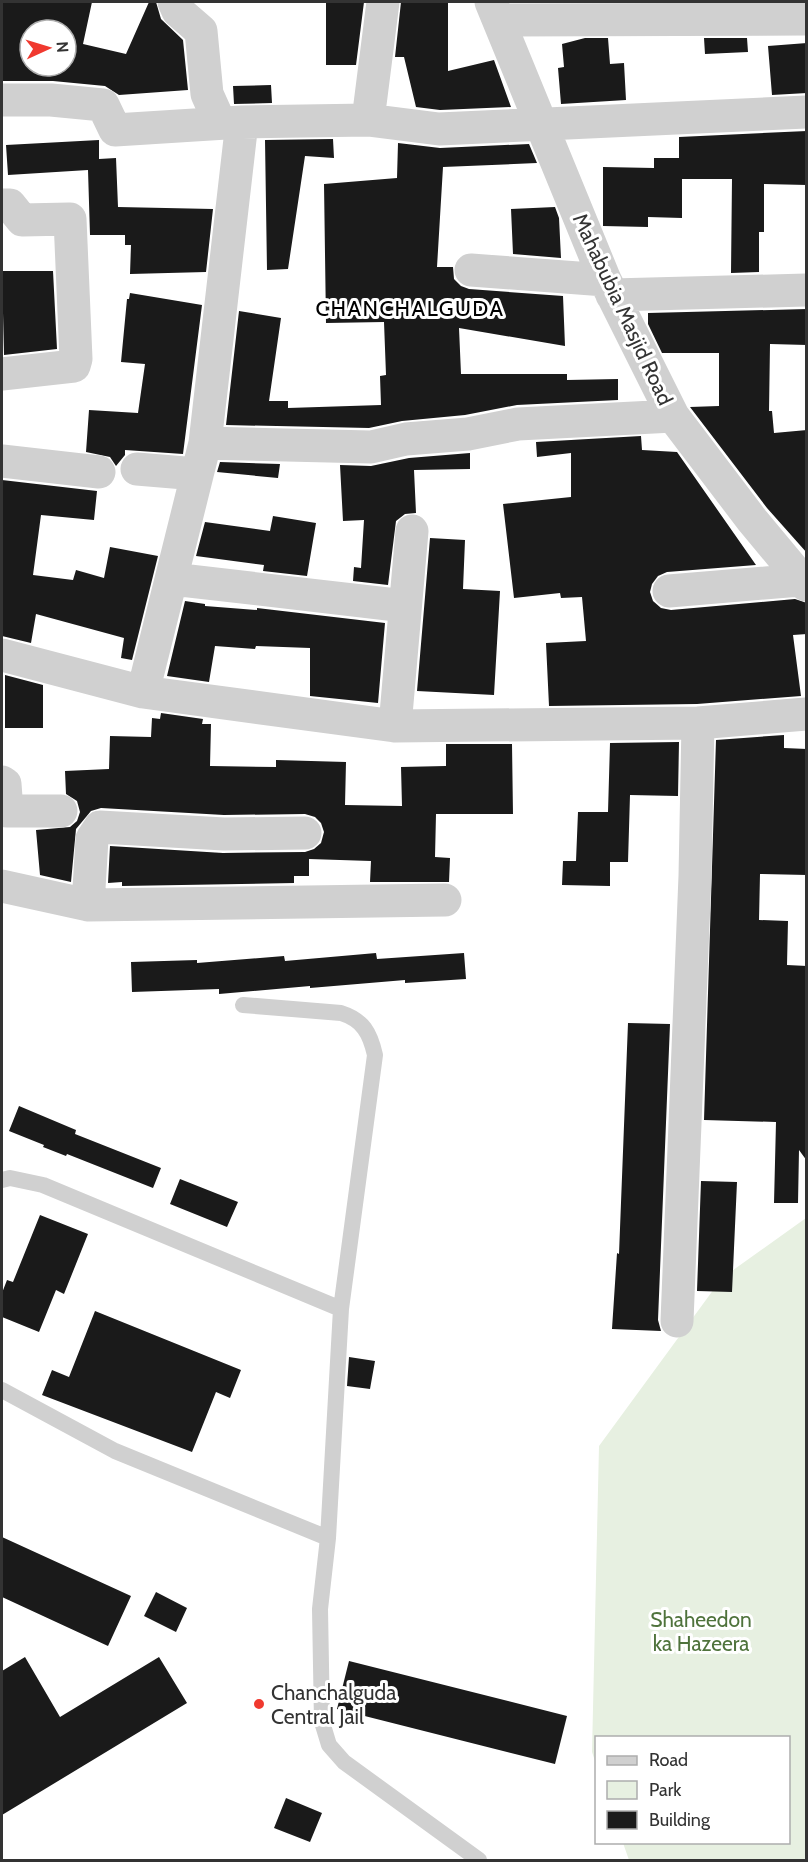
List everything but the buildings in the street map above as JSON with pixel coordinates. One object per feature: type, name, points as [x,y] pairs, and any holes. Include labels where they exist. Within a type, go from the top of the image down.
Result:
[{"type":"street","points":[[143,692],[201,459],[231,123],[207,94],[201,31],[187,21],[174,2]]},
{"type":"street","points":[[368,120],[383,2]]},
{"type":"street","points":[[495,11],[807,20]]},
{"type":"street","name":"Mahabubia Masjid Road","points":[[495,11],[609,287],[673,416],[803,583]]},
{"type":"street","points":[[2,100],[51,99],[103,105],[115,130],[231,123],[368,120],[439,129],[807,112]]},
{"type":"street","points":[[2,205],[10,205],[22,220],[70,219],[76,359],[74,366],[2,374]]},
{"type":"street","points":[[471,270],[609,287],[807,290]]},
{"type":"street","points":[[137,469],[201,459],[371,447],[406,439],[468,434],[518,424],[673,416]]},
{"type":"street","points":[[2,461],[99,472]]},
{"type":"street","points":[[395,726],[412,531]]},
{"type":"street","points":[[172,579],[405,606]]},
{"type":"street","points":[[669,591],[803,583]]},
{"type":"street","points":[[2,655],[143,692],[395,726],[698,723],[807,714]]},
{"type":"street","points":[[677,1321],[695,876],[698,723]]},
{"type":"street","points":[[2,782],[5,784],[7,811],[61,811]]},
{"type":"street","points":[[88,905],[92,839],[100,827],[224,834],[305,833]]},
{"type":"street","points":[[2,886],[88,905],[445,900]]},
{"type":"lane","points":[[243,1005],[341,1013],[354,1017],[364,1025],[372,1040],[375,1055],[341,1309],[328,1538],[320,1609],[322,1722],[329,1745],[344,1762],[479,1860]]},
{"type":"lane","points":[[2,1180],[10,1178],[43,1185],[341,1309]]},
{"type":"lane","points":[[2,1390],[115,1451],[328,1538]]},
{"type":"green space","name":"Shaheedon ka Hazeera","points":[[806,1218],[806,1860],[629,1860],[623,1844],[790,1844],[790,1736],[595,1736],[595,1761],[592,1752],[599,1446],[722,1278]]},
{"type":"place","name":"Chanchalguda Central Jail","points":[[259,1704]]},
{"type":"district","name":"CHANCHALGUDA","points":[[410,308]]}]
